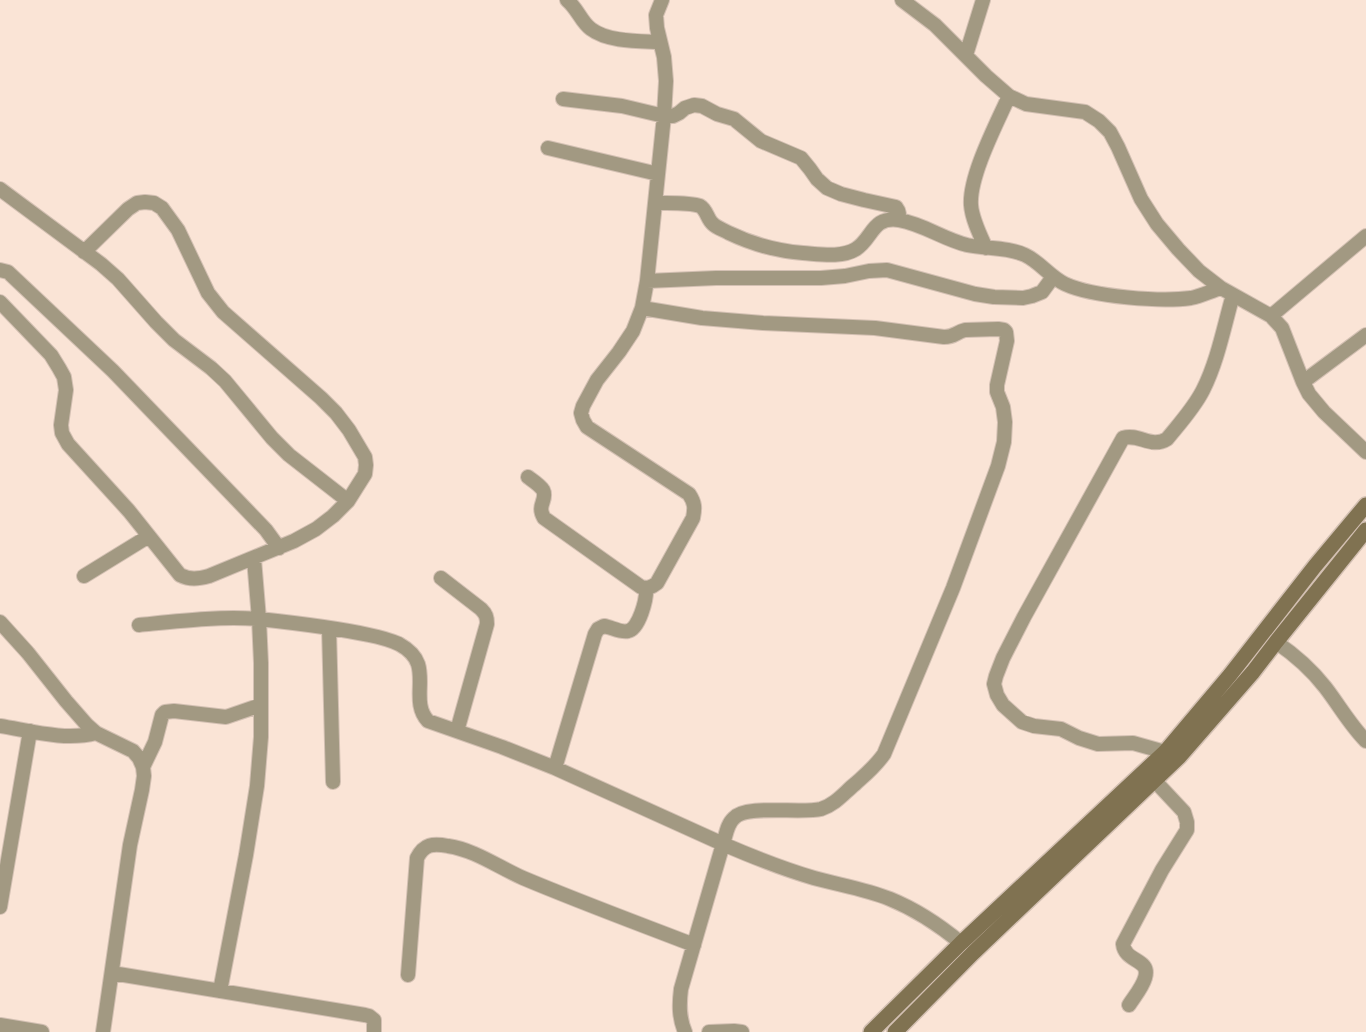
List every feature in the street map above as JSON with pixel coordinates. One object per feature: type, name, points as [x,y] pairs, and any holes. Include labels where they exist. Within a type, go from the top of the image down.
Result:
[{"type":"street","points":[[567,0],[578,10],[590,29],[598,34],[631,41],[660,42]]},
{"type":"street","points":[[528,477],[543,490],[544,495],[540,507],[544,518],[634,584],[646,588],[657,583],[693,518],[694,501],[689,494],[588,427],[581,413],[597,380],[633,331],[642,308],[664,116],[666,81],[656,15],[662,0]]},
{"type":"street","points":[[902,0],[935,25],[1009,96],[1026,104],[1085,112],[1099,121],[1110,132],[1141,199],[1157,224],[1199,271],[1227,292],[1271,316],[1282,328],[1309,394],[1324,412],[1360,437],[1366,452]]},
{"type":"street","points":[[966,56],[984,0]]},
{"type":"street","points":[[986,248],[970,206],[971,190],[978,167],[1009,96]]},
{"type":"street","points":[[563,99],[622,106],[664,116],[673,116],[694,105],[702,106],[734,119],[761,141],[801,159],[827,188],[852,197],[897,207],[900,214],[898,220]]},
{"type":"street","points":[[548,148],[658,174]]},
{"type":"street","points":[[0,189],[118,279],[174,340],[225,381],[289,455],[348,501]]},
{"type":"street","points":[[0,302],[51,355],[64,377],[66,390],[61,425],[62,434],[68,444],[129,511],[180,575],[188,579],[209,576],[294,542],[316,529],[348,501],[363,480],[366,465],[365,457],[349,430],[321,398],[223,312],[208,293],[178,230],[162,208],[154,203],[137,203],[84,252]]},
{"type":"street","points":[[654,203],[699,206],[705,211],[712,224],[744,240],[770,248],[799,253],[831,255],[845,253],[856,249],[879,223],[898,220],[965,245],[1023,254],[1053,277],[1080,289],[1171,300],[1227,292]]},
{"type":"street","points":[[1271,316],[1366,236]]},
{"type":"street","points":[[0,270],[8,272],[113,371],[266,530],[279,548]]},
{"type":"street","points":[[647,280],[821,278],[887,270],[975,294],[1023,298],[1042,292],[1053,277]]},
{"type":"street","points":[[1164,752],[1133,743],[1098,744],[1061,729],[1034,726],[1022,722],[1003,705],[994,684],[1003,658],[1024,617],[1123,438],[1128,436],[1149,442],[1162,442],[1190,412],[1203,390],[1214,362],[1227,292]]},
{"type":"street","points":[[642,308],[702,318],[763,324],[875,328],[944,337],[954,336],[965,330],[998,329],[1004,330],[1007,337],[997,385],[1005,422],[1004,442],[998,466],[952,588],[884,754],[875,767],[830,805],[804,811],[754,811],[741,813],[734,818],[728,827],[681,989],[679,1004],[681,1022],[685,1032]]},
{"type":"street","points":[[1303,382],[1366,335]]},
{"type":"street","points":[[871,1032],[961,943],[1164,752],[1223,684],[1366,505]]},
{"type":"street","points":[[895,1032],[973,953],[1179,757],[1253,672],[1366,530]]},
{"type":"street","points":[[84,576],[149,536]]},
{"type":"street","points":[[220,991],[246,855],[257,786],[261,737],[260,619],[254,559]]},
{"type":"street","points":[[441,578],[481,609],[487,618],[457,731]]},
{"type":"street","points":[[555,768],[595,634],[604,626],[624,631],[632,630],[644,607],[646,588]]},
{"type":"street","points":[[139,625],[236,617],[351,631],[399,644],[412,654],[418,665],[420,707],[423,716],[428,721],[555,768],[769,863],[813,878],[888,898],[939,925],[961,943]]},
{"type":"street","points":[[0,622],[96,734],[133,751],[143,766],[142,790],[130,845],[103,1032]]},
{"type":"street","points":[[329,628],[333,782]]},
{"type":"street","points":[[1276,642],[1310,669],[1366,741]]},
{"type":"street","points":[[143,766],[155,742],[165,712],[226,717],[261,705]]},
{"type":"street","points":[[0,726],[68,736],[96,734]]},
{"type":"street","points":[[0,907],[6,829],[23,781],[30,731]]},
{"type":"street","points":[[1129,1005],[1143,982],[1145,970],[1142,964],[1127,955],[1123,944],[1157,879],[1187,830],[1184,812],[1154,780]]},
{"type":"street","points":[[408,975],[417,858],[426,846],[434,845],[447,845],[468,850],[523,878],[694,945]]},
{"type":"street","points":[[112,973],[369,1016],[374,1020],[374,1032]]},
{"type":"street","points":[[0,1025],[42,1032]]},
{"type":"street","points":[[709,1032],[734,1030],[742,1032]]}]
